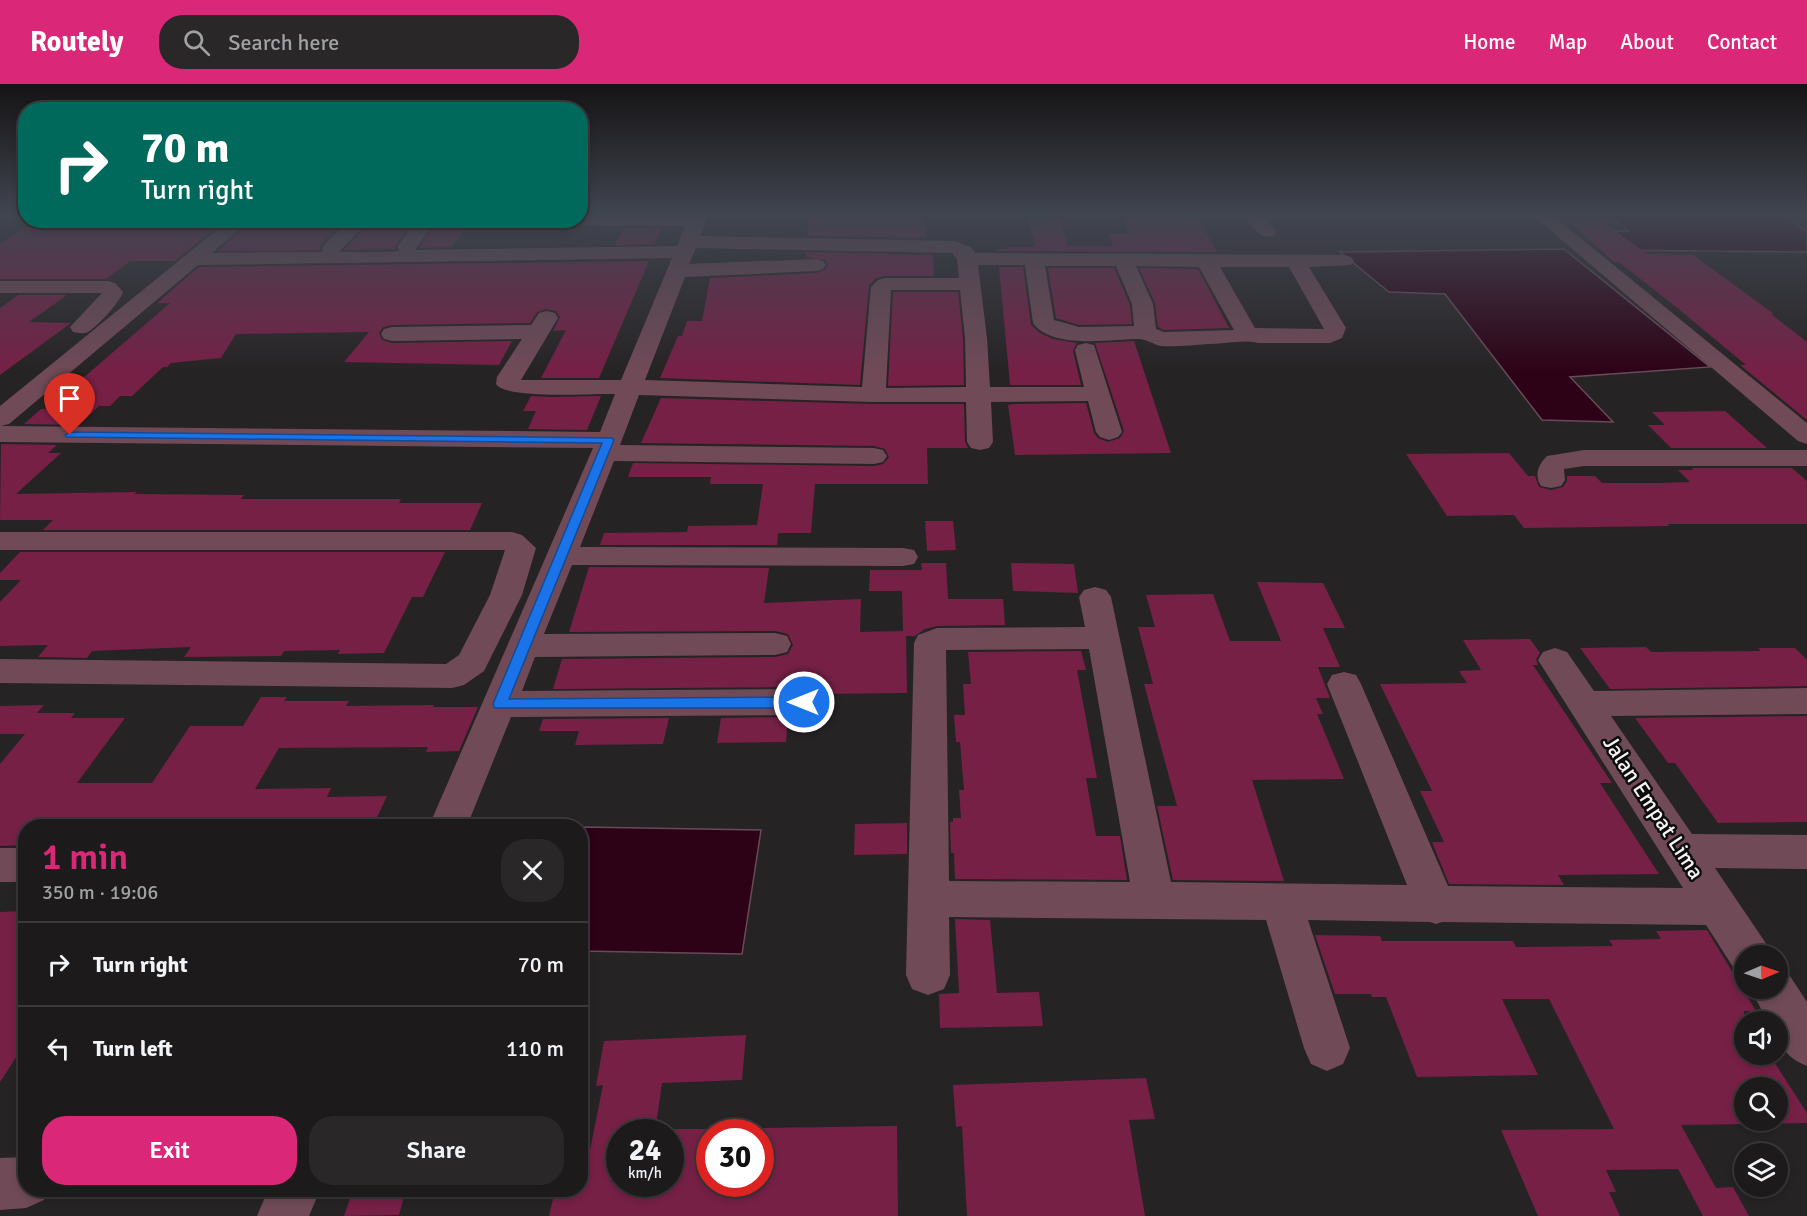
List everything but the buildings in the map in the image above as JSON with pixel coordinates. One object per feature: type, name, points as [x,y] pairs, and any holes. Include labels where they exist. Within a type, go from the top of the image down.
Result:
[{"type":"street","points":[[0,419],[122,316],[187,266]]},
{"type":"street","points":[[451,819],[606,447],[678,266]]},
{"type":"street","points":[[968,266],[976,338],[980,442]]},
{"type":"street","points":[[1035,266],[1044,323],[1051,329],[1083,334],[1145,332],[1161,339],[1234,337],[1247,333],[1258,336],[1330,336],[1334,333],[1335,328],[1299,266]]},
{"type":"street","points":[[1126,266],[1147,320],[1145,332]]},
{"type":"street","points":[[1209,266],[1247,333]]},
{"type":"street","points":[[1602,266],[1807,436]]},
{"type":"street","points":[[873,395],[881,286],[969,284]]},
{"type":"street","points":[[0,394],[94,316],[113,292],[108,287],[93,286],[5,291]]},
{"type":"street","points":[[392,334],[543,325],[509,377],[508,384],[517,387],[629,387],[873,395],[1099,394]]},
{"type":"street","points":[[1086,350],[1108,432]]},
{"type":"street","points":[[0,434],[606,447],[874,456]]},
{"type":"street","points":[[1551,480],[1551,467],[1556,462],[1584,458],[1807,458]]},
{"type":"street","points":[[0,541],[512,541],[521,548],[506,595],[472,663],[452,676],[0,671]]},
{"type":"street","points":[[561,556],[903,557]]},
{"type":"street","points":[[1095,597],[1155,898]]},
{"type":"street","points":[[928,975],[930,643],[943,639],[1103,638]]},
{"type":"street","points":[[524,646],[775,644]]},
{"type":"street","name":"Jalan Empat Lima","points":[[1555,660],[1587,704],[1743,945]]},
{"type":"street","points":[[1344,684],[1436,906]]},
{"type":"street","points":[[1587,704],[1807,701]]},
{"type":"street","points":[[500,704],[804,702]]},
{"type":"street","points":[[1683,851],[1807,852]]},
{"type":"street","points":[[0,865],[18,865]]},
{"type":"street","points":[[929,899],[1155,898],[1436,906],[1719,908]]},
{"type":"street","points":[[1281,901],[1328,1048]]},
{"type":"street","points":[[1779,999],[1807,1043]]},
{"type":"street","points":[[0,1184],[18,1183]]},
{"type":"street","points":[[283,1216],[291,1197]]},
{"type":"shaded area","points":[[1357,266],[1585,266],[1710,367],[1570,377],[1613,422],[1542,420],[1445,294],[1389,292]]},
{"type":"shaded area","points":[[588,827],[761,830],[742,954],[588,951]]},
{"type":"route","points":[[70,435],[608,440],[500,704],[804,702]]}]
